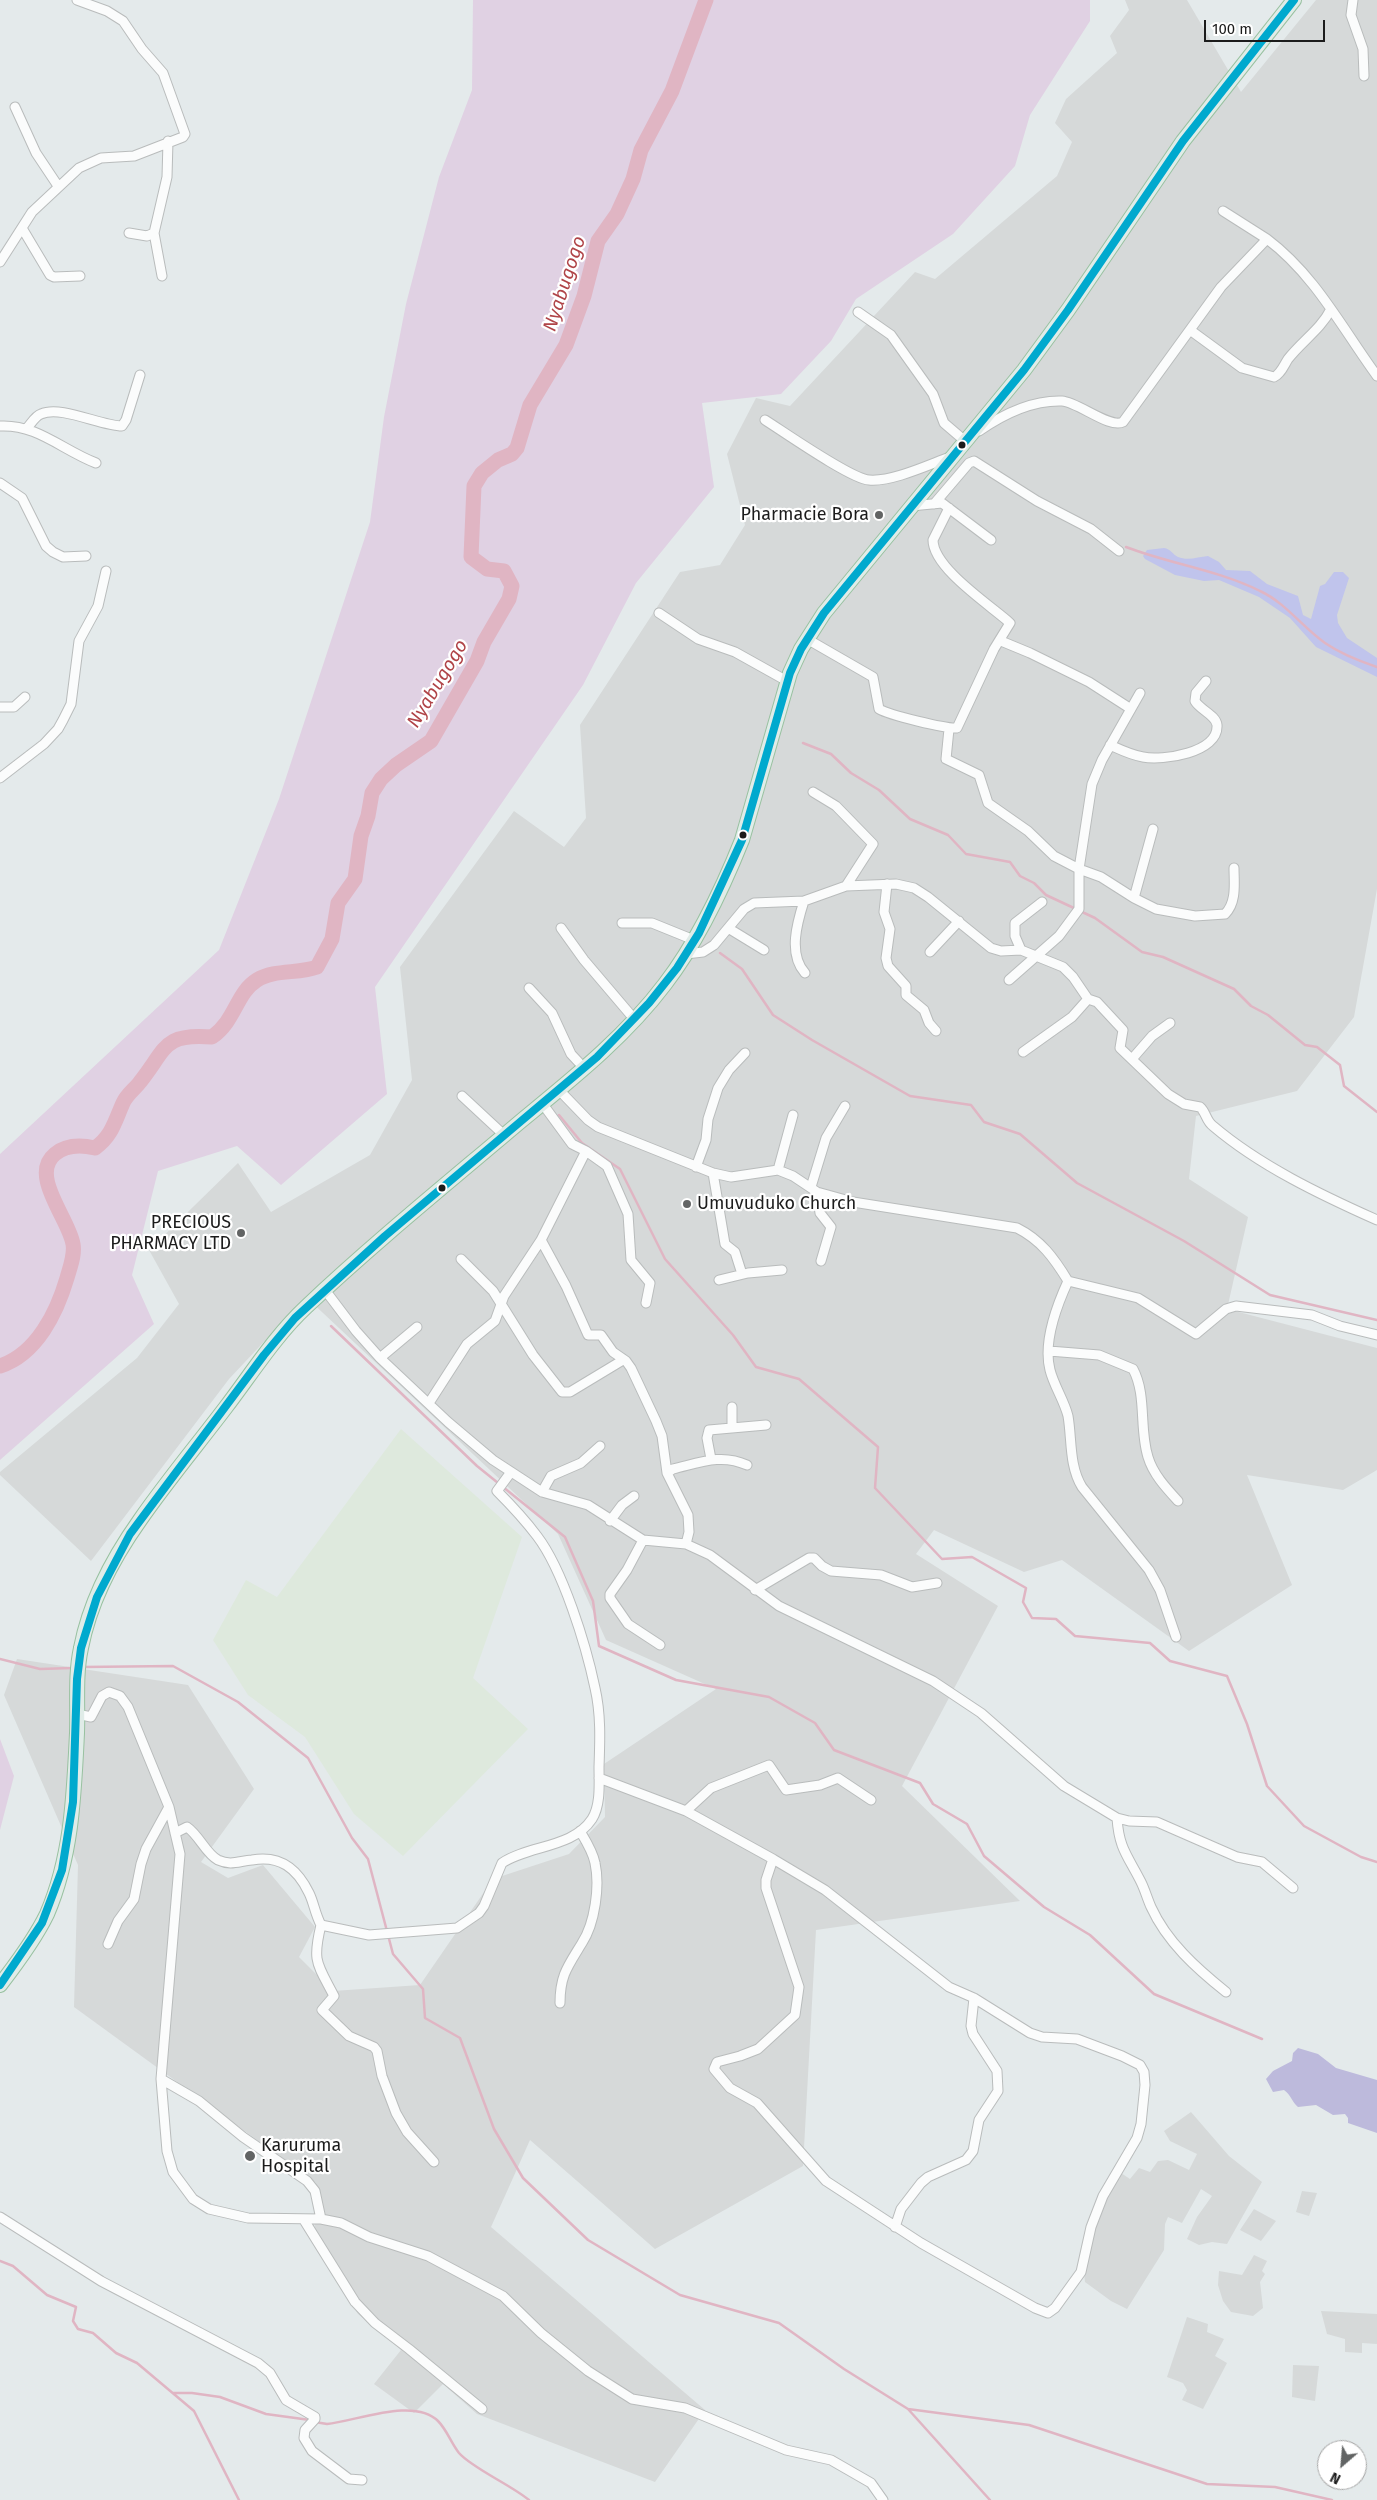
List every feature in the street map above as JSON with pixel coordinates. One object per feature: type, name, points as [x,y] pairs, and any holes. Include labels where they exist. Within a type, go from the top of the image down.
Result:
[{"type":"highway","points":[[1261,41],[1288,0]]},
{"type":"highway","points":[[0,1985],[24,1952],[46,1916],[57,1886],[70,1835],[74,1796],[80,1652],[86,1624],[119,1551],[142,1517],[260,1361],[298,1316],[393,1229],[584,1068],[634,1020],[666,982],[694,940],[732,865],[742,840],[787,681],[807,640],[824,613],[1024,370],[1068,310],[1183,141],[1294,0]]},
{"type":"street","points":[[0,262],[32,212],[58,186],[90,162],[101,158],[134,156],[183,137],[185,134],[163,73],[142,49],[123,21],[107,11],[77,0]]},
{"type":"street","points":[[1353,0],[1351,15],[1363,49],[1364,76]]},
{"type":"street","points":[[15,107],[36,153],[58,186]]},
{"type":"street","points":[[162,276],[154,232],[167,177],[168,142]]},
{"type":"street","points":[[1223,211],[1266,239],[1296,265],[1331,309],[1377,376]]},
{"type":"street","points":[[22,228],[50,275],[54,277],[80,276]]},
{"type":"street","points":[[129,233],[147,236],[154,232]]},
{"type":"street","points":[[858,312],[891,335],[933,394],[944,423],[965,441],[1002,415],[1051,402],[1072,403],[1119,424],[1221,287],[1266,239]]},
{"type":"street","points":[[1190,330],[1242,368],[1274,377],[1279,374],[1289,358],[1316,331],[1331,309]]},
{"type":"street","points":[[27,428],[40,414],[46,413],[74,414],[122,426],[126,420],[140,375]]},
{"type":"street","points":[[765,420],[852,474],[869,480],[912,470],[953,456]]},
{"type":"street","points":[[0,426],[17,425],[27,428],[71,453],[96,463]]},
{"type":"street","points":[[934,504],[969,462],[974,460],[1043,505],[1091,528],[1118,551]]},
{"type":"street","points":[[0,482],[22,498],[46,546],[63,557],[86,556]]},
{"type":"street","points":[[911,506],[942,503],[991,540]]},
{"type":"street","points":[[807,640],[873,677],[879,709],[899,716],[956,728],[979,679],[1010,623],[959,581],[933,546],[933,540],[949,508]]},
{"type":"street","points":[[0,778],[44,744],[58,730],[71,704],[76,651],[98,606],[106,571]]},
{"type":"street","points":[[659,612],[698,639],[743,656],[787,681]]},
{"type":"street","points":[[1001,641],[1030,653],[1088,682],[1131,710]]},
{"type":"street","points":[[1110,744],[1125,752],[1157,758],[1184,753],[1207,745],[1216,732],[1217,724],[1214,718],[1198,707],[1194,701],[1196,693],[1206,681]]},
{"type":"street","points":[[1009,980],[1059,936],[1078,909],[1079,869],[1092,784],[1110,744],[1140,693]]},
{"type":"street","points":[[0,707],[14,706],[25,696]]},
{"type":"street","points":[[949,728],[946,759],[979,775],[988,803],[995,810],[1028,831],[1054,856],[1079,869],[1101,876],[1134,898],[1156,909],[1202,916],[1225,914],[1232,906],[1234,868]]},
{"type":"street","points":[[813,792],[836,806],[873,844],[846,886]]},
{"type":"street","points":[[1134,898],[1153,829]]},
{"type":"street","points":[[887,884],[884,912],[890,929],[886,958],[888,966],[906,986],[908,999],[924,1010],[929,1023],[936,1031]]},
{"type":"street","points":[[686,954],[703,952],[714,945],[744,909],[754,904],[804,902],[846,886],[887,884],[914,888],[959,921],[991,948],[1001,951],[1021,950],[1063,967],[1073,977],[1088,999],[1097,1002],[1122,1030],[1120,1048],[1168,1094],[1184,1104],[1200,1107],[1210,1124],[1257,1158],[1303,1185],[1377,1220]]},
{"type":"street","points":[[804,902],[796,930],[797,958],[800,967],[805,973]]},
{"type":"street","points":[[1021,950],[1015,936],[1015,923],[1042,902]]},
{"type":"street","points":[[930,952],[959,921]]},
{"type":"street","points":[[622,923],[652,923],[694,940]]},
{"type":"street","points":[[561,928],[584,960],[634,1020]]},
{"type":"street","points":[[728,928],[764,950]]},
{"type":"street","points":[[529,988],[552,1013],[568,1048],[584,1068]]},
{"type":"street","points":[[1023,1052],[1072,1017],[1088,999]]},
{"type":"street","points":[[1132,1059],[1152,1036],[1170,1023]]},
{"type":"street","points":[[696,1167],[706,1140],[708,1119],[718,1088],[729,1070],[746,1053]]},
{"type":"street","points":[[559,1090],[588,1120],[598,1127],[713,1173],[730,1176],[778,1170],[793,1176],[814,1190],[853,1202],[1017,1228],[1028,1234],[1046,1249],[1068,1281],[1138,1298],[1196,1334],[1226,1309],[1236,1306],[1312,1315],[1340,1326],[1377,1335]]},
{"type":"street","points":[[462,1096],[504,1136]]},
{"type":"street","points":[[542,1103],[572,1144],[586,1150],[606,1166],[628,1214],[630,1256],[650,1283],[646,1303]]},
{"type":"street","points":[[821,1261],[831,1227],[820,1213],[814,1190],[826,1138],[845,1106]]},
{"type":"street","points":[[778,1170],[793,1115]]},
{"type":"street","points":[[429,1403],[467,1344],[494,1321],[510,1285],[541,1240],[586,1150]]},
{"type":"street","points":[[713,1173],[725,1244],[735,1252],[742,1274]]},
{"type":"street","points":[[541,1240],[566,1286],[588,1335],[602,1335],[613,1352],[627,1362],[639,1382],[662,1436],[667,1473],[688,1515],[689,1532],[686,1544]]},
{"type":"street","points":[[461,1260],[493,1291],[533,1354],[562,1392],[570,1392],[623,1360]]},
{"type":"street","points":[[719,1280],[742,1274],[782,1270]]},
{"type":"street","points":[[1068,1281],[1053,1320],[1049,1368],[1068,1416],[1071,1447],[1079,1482],[1149,1570],[1160,1590],[1176,1637]]},
{"type":"street","points":[[325,1290],[356,1331],[380,1358],[477,1446],[511,1472],[542,1492],[582,1502],[643,1540],[686,1544],[710,1554],[755,1590],[800,1617],[889,1658],[958,1697],[981,1713],[1064,1786],[1117,1818],[1129,1821],[1157,1822],[1237,1857],[1262,1862],[1293,1888]]},
{"type":"street","points":[[380,1358],[417,1327]]},
{"type":"street","points":[[1049,1351],[1100,1355],[1133,1369],[1138,1387],[1148,1457],[1160,1481],[1178,1501]]},
{"type":"street","points":[[732,1407],[732,1427]]},
{"type":"street","points":[[711,1459],[708,1432],[714,1428],[766,1426]]},
{"type":"street","points":[[542,1492],[551,1476],[581,1463],[600,1446]]},
{"type":"street","points":[[667,1473],[673,1468],[711,1459],[735,1460],[747,1465]]},
{"type":"street","points":[[321,1925],[369,1935],[457,1928],[479,1913],[484,1906],[502,1863],[508,1859],[565,1840],[580,1831],[592,1820],[596,1811],[600,1727],[595,1688],[567,1594],[555,1568],[538,1537],[497,1491],[511,1472]]},
{"type":"street","points":[[610,1521],[622,1505],[634,1496]]},
{"type":"street","points":[[643,1540],[627,1570],[610,1594],[610,1598],[628,1624],[660,1645]]},
{"type":"street","points":[[755,1590],[809,1558],[817,1560],[822,1566],[831,1571],[880,1575],[912,1587],[937,1583]]},
{"type":"street","points":[[77,1714],[91,1717],[102,1696],[110,1692],[120,1696],[128,1707],[170,1807],[180,1854],[161,2079],[167,2151],[173,2172],[192,2199],[209,2209],[230,2215],[267,2220],[321,2219],[341,2223],[369,2238],[428,2256],[503,2296],[541,2333],[588,2371],[632,2399],[685,2408],[786,2450],[831,2460],[871,2483],[883,2500]]},
{"type":"street","points":[[686,1812],[711,1788],[769,1765],[786,1790],[820,1785],[838,1778],[871,1800]]},
{"type":"street","points":[[599,1778],[686,1812],[773,1859],[825,1890],[949,1987],[974,1998],[1030,2033],[1042,2037],[1077,2040],[1122,2056],[1140,2065],[1144,2072],[1145,2085],[1137,2138],[1104,2196],[1090,2227],[1080,2272],[1061,2302],[1048,2313],[1035,2308],[895,2227],[826,2180],[757,2103],[730,2088],[714,2069],[717,2062],[758,2049],[796,2015],[799,1987],[766,1888],[766,1880],[773,1859]]},
{"type":"street","points":[[108,1944],[118,1921],[134,1898],[146,1850],[170,1807]]},
{"type":"street","points":[[1117,1818],[1120,1844],[1127,1860],[1140,1880],[1150,1906],[1164,1929],[1190,1961],[1226,1992]]},
{"type":"street","points":[[175,1833],[187,1827],[216,1859],[224,1862],[232,1864],[250,1860],[276,1859],[301,1878],[310,1893],[315,1915],[321,1925],[315,1952],[318,1964],[334,1996],[322,2010],[349,2036],[377,2050],[382,2076],[396,2113],[407,2132],[434,2162]]},
{"type":"street","points":[[560,2003],[560,1984],[566,1967],[583,1943],[590,1926],[596,1887],[595,1863],[580,1831]]},
{"type":"street","points":[[895,2227],[901,2209],[921,2183],[928,2177],[966,2160],[973,2151],[979,2120],[998,2091],[997,2071],[973,2034],[971,2026],[974,1998]]},
{"type":"street","points":[[161,2079],[198,2101],[243,2137],[307,2181],[314,2191],[321,2219]]},
{"type":"street","points":[[0,2217],[101,2281],[265,2368],[286,2400],[315,2417],[305,2430],[304,2438],[312,2451],[350,2479],[362,2480]]},
{"type":"street","points":[[304,2220],[355,2302],[374,2323],[482,2409]]},
{"type":"shaded area","points":[[473,0],[1090,0],[1090,21],[1030,115],[1015,166],[953,234],[856,299],[831,341],[781,394],[702,403],[714,487],[636,583],[583,685],[375,987],[387,1094],[281,1185],[237,1146],[158,1171],[132,1275],[154,1324],[0,1460],[0,1154],[219,950],[279,799],[370,522],[384,417],[406,304],[439,177],[472,90]]},
{"type":"shaded area","points":[[1125,0],[1187,0],[1241,92],[1316,0],[1377,0],[1377,889],[1354,1017],[1297,1091],[1196,1116],[1189,1179],[1248,1217],[1227,1309],[1377,1348],[1377,1470],[1343,1490],[1247,1475],[1292,1585],[1189,1651],[1062,1560],[1024,1572],[934,1530],[916,1554],[998,1606],[902,1786],[1020,1901],[816,1930],[803,2166],[655,2249],[530,2140],[491,2227],[705,2410],[655,2482],[477,2414],[443,2384],[414,2413],[374,2384],[401,2350],[358,2314],[314,2244],[316,2183],[74,2007],[78,1865],[4,1695],[17,1659],[188,1685],[254,1789],[201,1862],[228,1878],[263,1865],[315,1927],[299,1957],[333,1991],[420,1985],[493,1879],[569,1854],[605,1817],[604,1764],[716,1689],[606,1640],[558,1534],[306,1297],[229,1379],[91,1561],[0,1475],[0,1472],[137,1358],[179,1304],[149,1250],[238,1163],[271,1212],[370,1155],[412,1080],[400,967],[514,811],[564,847],[586,818],[580,725],[680,572],[720,565],[745,525],[727,454],[756,398],[790,406],[915,272],[935,279],[1057,176],[1072,142],[1055,123],[1066,99],[1117,53],[1110,36],[1129,10]]},
{"type":"shaded area","points":[[1164,548],[1182,558],[1189,559],[1208,556],[1219,562],[1226,570],[1250,571],[1267,584],[1298,596],[1303,615],[1311,619],[1320,586],[1325,584],[1334,572],[1343,572],[1349,578],[1337,615],[1338,623],[1347,638],[1377,658],[1377,677],[1316,647],[1290,618],[1259,597],[1219,580],[1204,581],[1175,575],[1145,559],[1143,556],[1147,550]]},
{"type":"shaded area","points":[[401,1429],[522,1537],[473,1678],[528,1729],[403,1856],[354,1814],[305,1737],[248,1695],[213,1640],[246,1580],[277,1597]]},
{"type":"shaded area","points":[[0,1739],[14,1776],[0,1830]]},
{"type":"shaded area","points":[[1298,2048],[1318,2054],[1336,2068],[1377,2080],[1377,2133],[1348,2123],[1348,2118],[1345,2114],[1333,2115],[1316,2105],[1298,2107],[1284,2090],[1273,2092],[1266,2079],[1273,2071],[1292,2061],[1293,2053]]},
{"type":"shaded area","points":[[1191,2112],[1229,2156],[1262,2182],[1227,2244],[1212,2242],[1199,2245],[1187,2239],[1197,2217],[1212,2196],[1201,2189],[1182,2223],[1168,2217],[1165,2224],[1164,2250],[1127,2309],[1111,2301],[1085,2282],[1084,2273],[1094,2227],[1118,2171],[1130,2179],[1139,2168],[1150,2172],[1158,2161],[1168,2160],[1189,2170],[1197,2154],[1170,2141],[1164,2131]]},
{"type":"shaded area","points":[[1302,2191],[1317,2193],[1309,2216],[1296,2212]]},
{"type":"shaded area","points":[[1254,2209],[1276,2221],[1261,2241],[1240,2230]]},
{"type":"shaded area","points":[[1254,2255],[1267,2261],[1262,2271],[1265,2274],[1260,2282],[1263,2308],[1253,2316],[1231,2312],[1223,2301],[1218,2285],[1219,2271],[1242,2275]]},
{"type":"shaded area","points":[[1321,2311],[1377,2314],[1377,2344],[1362,2343],[1362,2353],[1345,2352],[1345,2339],[1327,2334]]},
{"type":"shaded area","points":[[1187,2317],[1208,2324],[1207,2332],[1224,2339],[1215,2356],[1227,2363],[1203,2409],[1182,2400],[1187,2390],[1183,2383],[1167,2377]]},
{"type":"shaded area","points":[[1293,2365],[1319,2366],[1315,2401],[1292,2397]]},
{"type":"waterway","name":"Nyabugogo","points":[[0,1366],[25,1352],[44,1330],[58,1304],[72,1261],[73,1244],[70,1234],[48,1185],[46,1173],[48,1163],[55,1154],[64,1148],[80,1146],[95,1148],[101,1143],[112,1128],[127,1097],[168,1045],[184,1038],[196,1036],[212,1037],[226,1023],[250,985],[271,974],[317,967],[332,939],[338,903],[355,879],[361,836],[368,816],[372,793],[381,779],[396,765],[431,741],[477,661],[484,642],[509,599],[512,586],[504,571],[487,569],[471,557],[474,486],[482,473],[498,460],[512,454],[517,448],[530,405],[566,345],[584,296],[598,241],[617,214],[633,179],[641,150],[672,91],[706,0]]},
{"type":"waterway","points":[[1126,547],[1211,572],[1260,591],[1278,602],[1309,630],[1337,651],[1377,667]]},
{"type":"waterway","points":[[803,743],[831,754],[851,773],[879,790],[910,819],[948,835],[966,854],[1010,862],[1020,876],[1034,883],[1046,895],[1076,909]]},
{"type":"waterway","points":[[1080,911],[1095,918],[1142,952],[1163,957],[1234,989],[1251,1006],[1268,1015],[1305,1045],[1317,1047],[1340,1065],[1344,1086],[1377,1112]]},
{"type":"waterway","points":[[720,953],[742,969],[773,1015],[812,1040],[910,1096],[971,1105],[984,1122],[1020,1134],[1077,1183],[1184,1241],[1270,1295],[1377,1320]]},
{"type":"waterway","points":[[559,1115],[582,1143],[620,1169],[665,1259],[733,1335],[756,1367],[799,1379],[878,1447],[875,1488],[942,1559],[972,1557],[1026,1588],[1023,1602],[1032,1618],[1056,1619],[1075,1636],[1150,1643],[1170,1661],[1227,1676],[1247,1724],[1267,1786],[1304,1826],[1361,1857],[1377,1862]]},
{"type":"waterway","points":[[331,1326],[477,1466],[565,1537],[593,1601],[599,1646],[676,1680],[769,1697],[815,1723],[834,1750],[920,1783],[933,1804],[967,1824],[984,1856],[1044,1907],[1090,1935],[1154,1994],[1262,2039]]},
{"type":"waterway","points":[[0,1659],[40,1669],[72,1668]]},
{"type":"waterway","points":[[83,1667],[173,1666],[238,1702],[308,1758],[352,1838],[368,1859],[393,1954],[423,1989],[425,2018],[460,2038],[494,2129],[523,2178],[588,2240],[680,2295],[779,2323],[844,2369],[908,2409],[990,2500]]},
{"type":"waterway","points":[[0,2261],[13,2266],[47,2295],[76,2307],[73,2321],[78,2329],[93,2333],[116,2353],[137,2363],[194,2411],[239,2500]]},
{"type":"waterway","points":[[173,2393],[192,2393],[220,2397],[266,2414],[310,2420]]},
{"type":"waterway","points":[[908,2409],[1029,2425],[1207,2484],[1275,2487],[1332,2500]]},
{"type":"waterway","points":[[315,2422],[327,2424],[385,2412],[415,2411],[428,2414],[438,2421],[456,2449],[465,2459],[529,2500]]},
{"type":"transit line","points":[[0,1985],[42,1923],[62,1870],[73,1802],[77,1679],[81,1648],[97,1597],[130,1534],[264,1355],[295,1318],[385,1236],[597,1057],[649,1003],[677,968],[699,933],[742,840],[790,673],[801,649],[824,613],[1024,370],[1068,310],[1183,141],[1294,0]]},
{"type":"place","name":"Pharmacie Bora","points":[[879,515]]},
{"type":"place","name":"Umuvuduko Church","points":[[687,1204]]},
{"type":"place","name":"PRECIOUS PHARMACY LTD","points":[[241,1233]]},
{"type":"place","name":"Karuruma Hospital","points":[[250,2156]]}]
